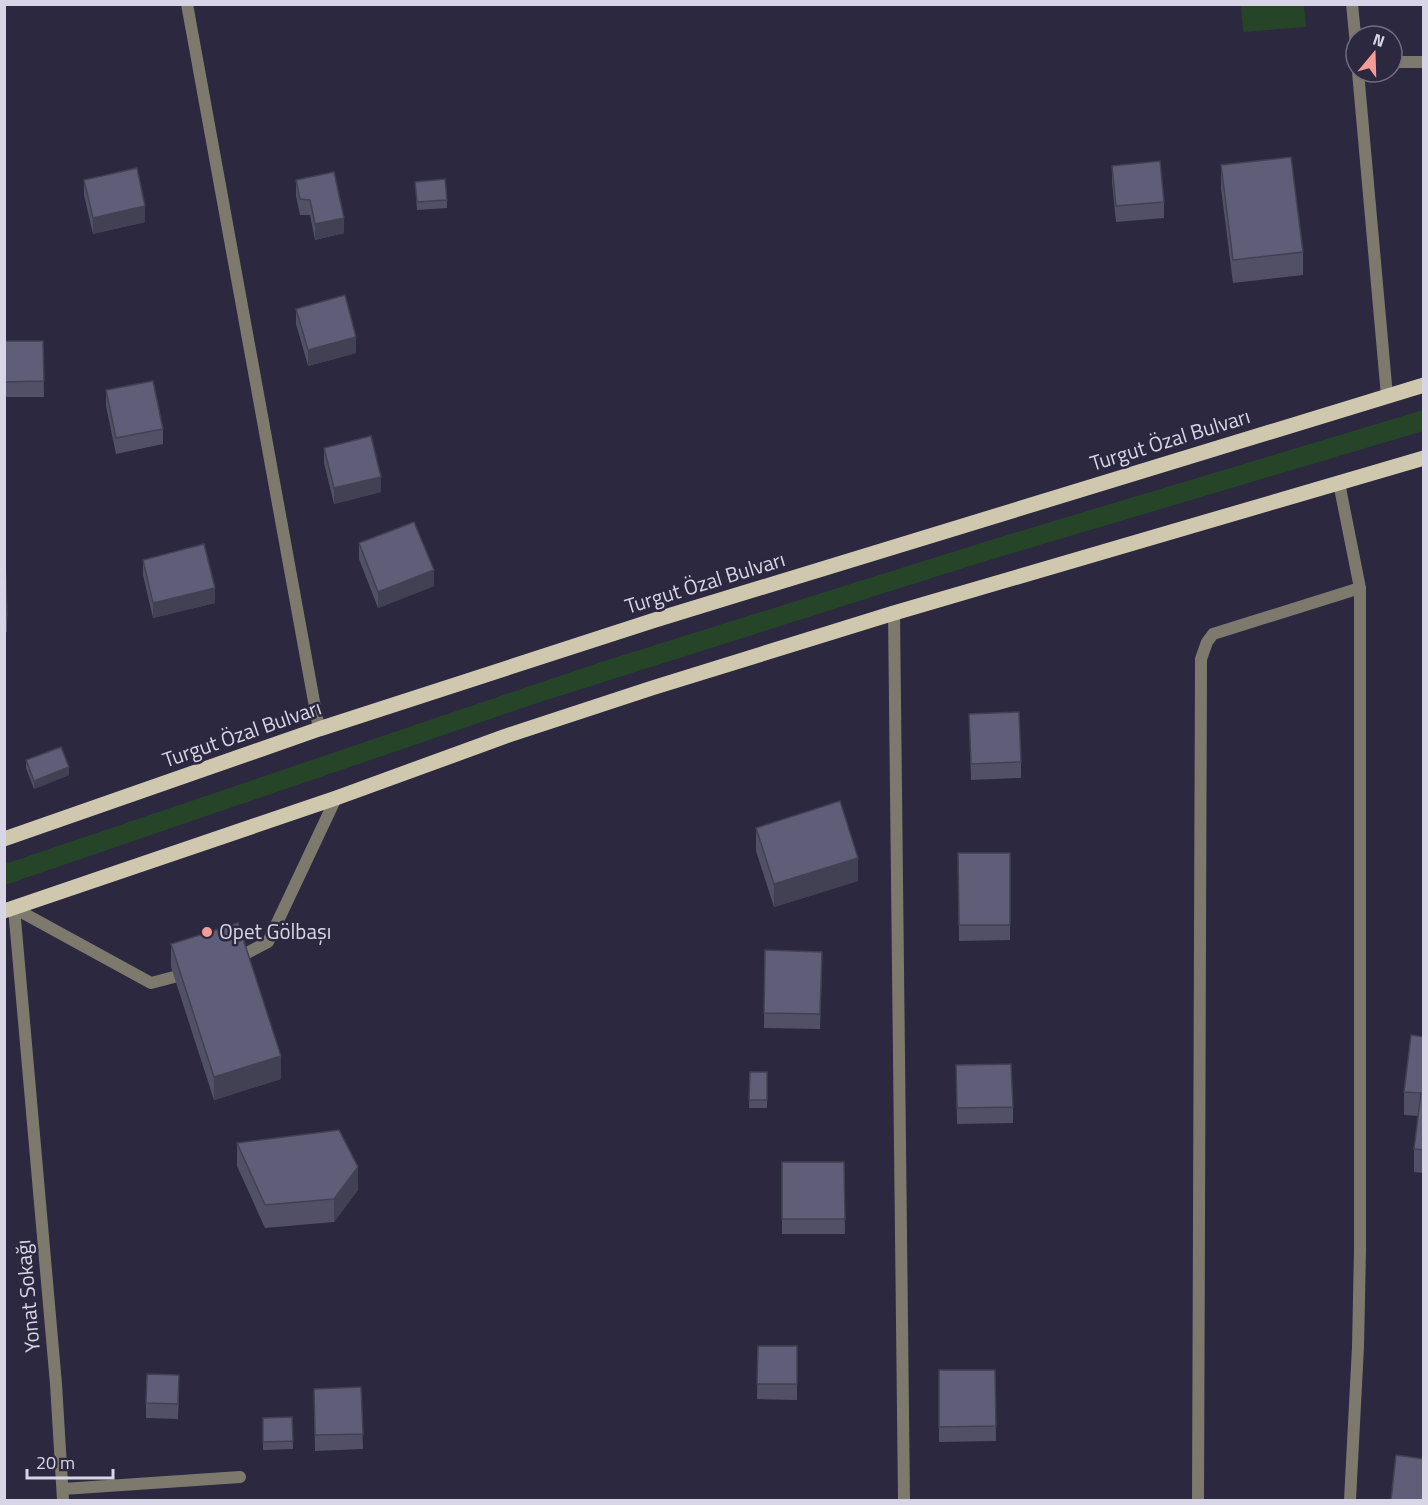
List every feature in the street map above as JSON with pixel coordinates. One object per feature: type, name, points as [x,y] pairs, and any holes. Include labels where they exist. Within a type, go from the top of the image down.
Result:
[{"type":"main road","name":"Turgut Özal Bulvarı","points":[[4,839],[319,729],[667,617],[1424,385]]},
{"type":"main road","points":[[9,910],[336,798],[528,729],[894,613],[1424,458]]},
{"type":"street","points":[[187,4],[319,729]]},
{"type":"street","points":[[1352,4],[1354,24]]},
{"type":"street","points":[[1404,62],[1424,62]]},
{"type":"street","points":[[1359,84],[1387,396]]},
{"type":"street","points":[[1339,483],[1360,588],[1360,1250],[1358,1358],[1350,1500]]},
{"type":"street","points":[[1198,1500],[1201,659],[1207,642],[1213,634],[1360,588]]},
{"type":"street","points":[[894,613],[904,1500]]},
{"type":"street","points":[[241,956],[268,942],[336,798]]},
{"type":"street","points":[[9,910],[151,983],[174,977]]},
{"type":"street","name":"Yonat Sokağı","points":[[9,910],[56,1384],[63,1495]]},
{"type":"street","points":[[63,1495],[240,1478]]},
{"type":"green space","points":[[1241,5],[1304,5],[1306,27],[1243,32]]},
{"type":"green space","points":[[1423,410],[1423,431],[976,564],[534,704],[5,885],[5,864],[598,663],[994,539]]},
{"type":"building","points":[[1291,157],[1303,252],[1233,260],[1221,165]]},
{"type":"building","points":[[1160,161],[1164,202],[1116,206],[1112,166]]},
{"type":"building","points":[[137,168],[145,206],[93,218],[84,180]]},
{"type":"building","points":[[334,172],[344,218],[315,224],[310,200],[300,199],[296,180]]},
{"type":"building","points":[[445,179],[447,200],[417,202],[415,182]]},
{"type":"building","points":[[345,295],[356,337],[308,350],[296,309]]},
{"type":"building","points":[[4,341],[43,341],[44,381],[4,382]]},
{"type":"building","points":[[153,381],[163,429],[116,438],[106,390]]},
{"type":"building","points":[[371,436],[381,477],[334,488],[324,448]]},
{"type":"building","points":[[414,522],[434,570],[378,592],[359,543]]},
{"type":"building","points":[[4,527],[7,616],[4,616]]},
{"type":"building","points":[[204,544],[215,588],[153,603],[143,560]]},
{"type":"building","points":[[1019,712],[1021,762],[971,764],[969,714]]},
{"type":"building","points":[[61,747],[69,767],[34,781],[26,760]]},
{"type":"building","points":[[840,801],[858,858],[774,884],[756,828]]},
{"type":"building","points":[[958,853],[1010,853],[1010,925],[959,925]]},
{"type":"building","points":[[238,923],[281,1056],[214,1077],[171,944]]},
{"type":"building","points":[[765,950],[822,952],[820,1014],[764,1013]]},
{"type":"building","points":[[1411,1035],[1424,1037],[1424,1150],[1414,1149],[1421,1093],[1404,1092]]},
{"type":"building","points":[[1011,1064],[1013,1107],[957,1108],[956,1065]]},
{"type":"building","points":[[750,1072],[767,1072],[767,1100],[749,1100]]},
{"type":"building","points":[[339,1130],[358,1167],[334,1199],[265,1205],[237,1143]]},
{"type":"building","points":[[782,1162],[844,1162],[845,1219],[782,1219]]},
{"type":"building","points":[[758,1346],[797,1346],[797,1384],[757,1384]]},
{"type":"building","points":[[939,1370],[995,1370],[996,1426],[939,1427]]},
{"type":"building","points":[[147,1374],[179,1375],[178,1404],[146,1403]]},
{"type":"building","points":[[361,1387],[363,1434],[315,1435],[314,1389]]},
{"type":"building","points":[[292,1417],[293,1441],[263,1442],[263,1418]]},
{"type":"building","points":[[1396,1455],[1424,1459],[1424,1500],[1391,1500]]},
{"type":"place","name":"Opet Gölbaşı","points":[[207,932]]}]
